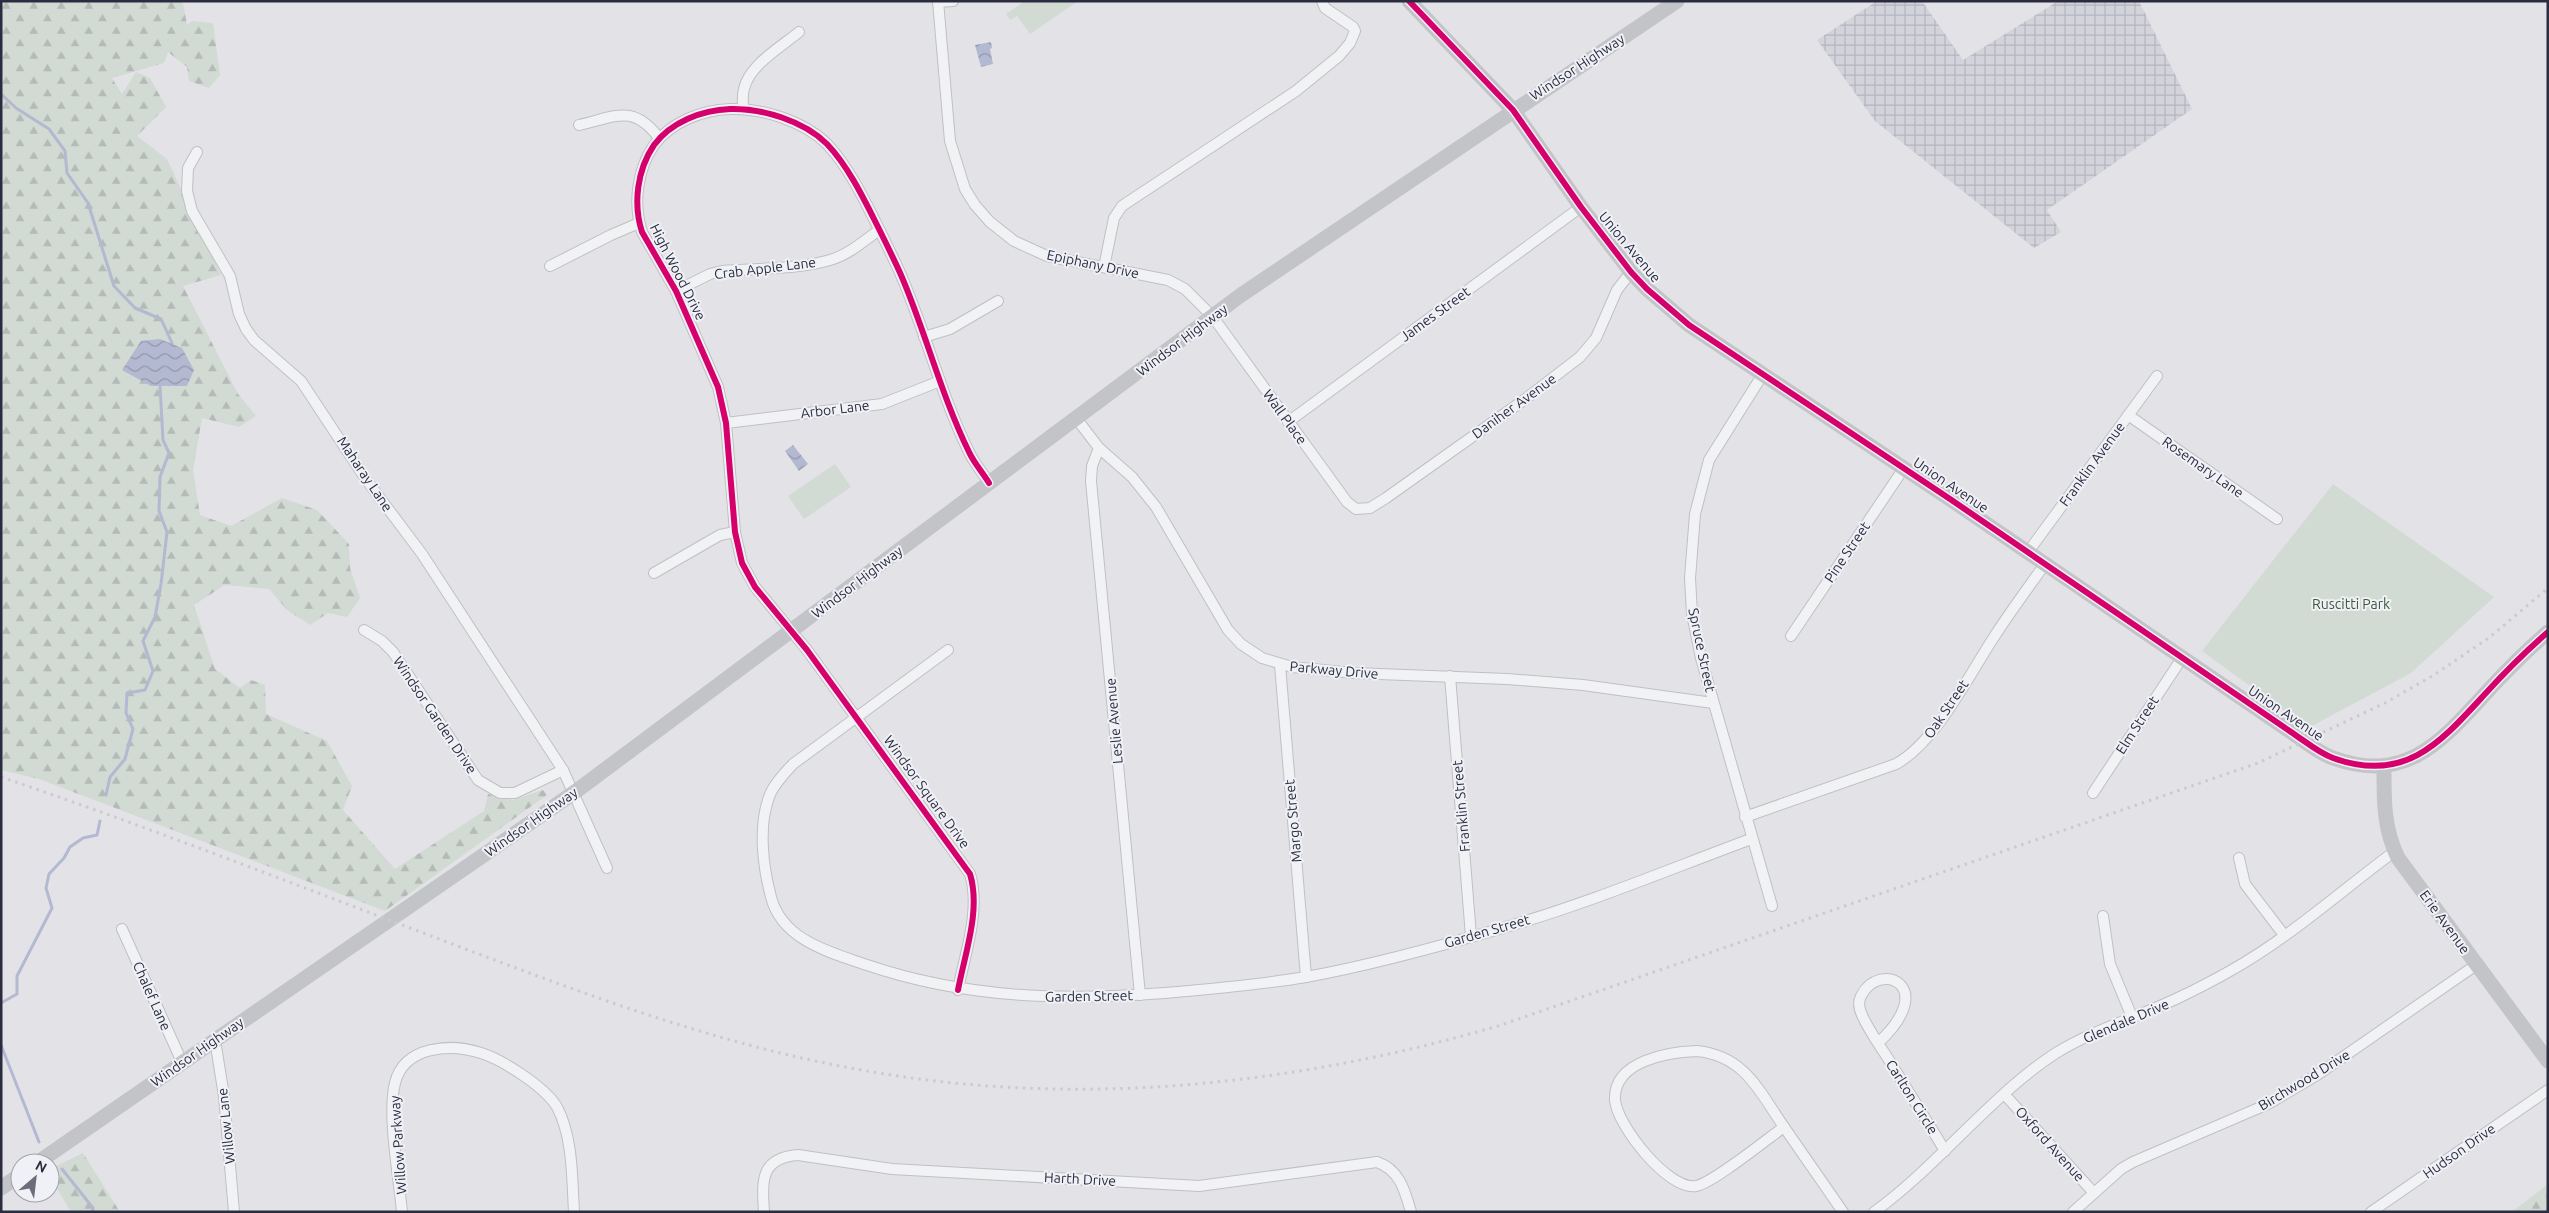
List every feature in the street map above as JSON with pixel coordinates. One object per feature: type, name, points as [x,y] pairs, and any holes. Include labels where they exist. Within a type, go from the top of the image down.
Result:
[{"type":"main road","name":"Union Avenue","points":[[1409,1],[1513,110],[1581,206],[1631,272],[1647,289],[1689,325],[1904,468],[2294,734],[2332,757],[2356,765],[2384,766],[2415,758],[2436,745],[2514,662],[2548,632]]},
{"type":"main road","name":"Windsor Highway","points":[[51,1153],[575,792],[1076,418],[1320,240],[1677,1]]},
{"type":"main road","name":"Erie Avenue","points":[[2384,766],[2384,814],[2387,830],[2395,851],[2548,1062]]},
{"type":"street","points":[[938,2],[953,1]]},
{"type":"street","points":[[1104,267],[1114,218],[1122,206],[1296,91],[1339,56],[1350,43],[1355,31],[1353,26],[1325,8],[1322,1]]},
{"type":"street","name":"Epiphany Drive","points":[[938,2],[950,141],[964,189],[990,222],[1014,241],[1047,256],[1177,283],[1213,317]]},
{"type":"street","points":[[743,109],[744,89],[748,77],[757,67],[799,32]]},
{"type":"street","name":"High Wood Drive","points":[[791,632],[755,587],[742,564],[735,532],[726,423],[718,387],[676,291],[646,240],[639,223],[637,202],[640,177],[649,153],[660,138],[678,124],[697,115],[718,110],[743,109],[775,116],[810,131],[826,143],[838,157],[879,230],[901,276],[969,453],[989,483]]},
{"type":"street","points":[[579,125],[631,114],[648,123],[660,138]]},
{"type":"street","name":"Maharay Lane","points":[[197,152],[188,168],[187,191],[192,211],[230,276],[239,314],[246,329],[254,340],[300,381],[365,478],[428,563],[564,770],[607,868]]},
{"type":"street","name":"James Street","points":[[1288,422],[1581,206]]},
{"type":"street","points":[[550,266],[610,235],[639,223]]},
{"type":"street","name":"Crab Apple Lane","points":[[676,291],[710,274],[722,271],[802,265],[831,260],[849,251],[879,230]]},
{"type":"street","name":"Daniher Avenue","points":[[1363,510],[1386,498],[1524,400],[1580,357],[1596,338],[1617,290],[1631,272]]},
{"type":"street","points":[[924,337],[950,329],[998,301]]},
{"type":"street","name":"Wall Place","points":[[1213,317],[1347,502],[1356,509],[1363,510]]},
{"type":"street","name":"Spruce Street","points":[[1763,374],[1709,460],[1695,514],[1690,578],[1692,614],[1701,658],[1751,839],[1772,906]]},
{"type":"street","name":"Franklin Avenue","points":[[2028,552],[2157,376]]},
{"type":"street","name":"Arbor Lane","points":[[726,423],[882,404],[940,381]]},
{"type":"street","name":"Rosemary Lane","points":[[2128,415],[2277,519]]},
{"type":"street","name":"Parkway Drive","points":[[1076,418],[1099,448],[1132,477],[1156,507],[1228,630],[1241,644],[1262,658],[1280,665],[1354,673],[1450,676],[1583,685],[1713,703]]},
{"type":"street","name":"Leslie Avenue","points":[[1099,448],[1092,466],[1091,481],[1140,995]]},
{"type":"street","name":"Pine Street","points":[[1791,636],[1904,468]]},
{"type":"street","points":[[654,573],[720,535],[735,532]]},
{"type":"street","name":"Oak Street","points":[[1745,817],[1896,764],[1914,752],[1932,732],[2000,627],[2045,564]]},
{"type":"street","name":"Windsor Garden Drive","points":[[364,630],[382,641],[393,652],[478,780],[500,793],[514,794],[564,770]]},
{"type":"street","name":"Windsor Square Drive","points":[[791,632],[856,717],[970,874],[974,886],[974,905],[958,990]]},
{"type":"street","name":"Garden Street","points":[[948,650],[793,764],[779,780],[769,796],[763,822],[768,883],[772,901],[786,926],[801,939],[816,946],[906,979],[958,990],[1033,997],[1097,998],[1222,988],[1306,977],[1517,923],[1751,839]]},
{"type":"street","name":"Elm Street","points":[[2093,793],[2182,658]]},
{"type":"street","name":"Margo Street","points":[[1280,665],[1306,977]]},
{"type":"street","name":"Franklin Street","points":[[1450,676],[1471,936]]},
{"type":"street","name":"Glendale Drive","points":[[1874,1212],[1946,1151],[2034,1069],[2057,1053],[2088,1036],[2179,998],[2232,970],[2284,935],[2395,851]]},
{"type":"street","points":[[2240,858],[2245,884],[2284,935]]},
{"type":"street","points":[[2103,916],[2110,964],[2132,1017]]},
{"type":"street","name":"Chalef Lane","points":[[122,929],[182,1062]]},
{"type":"street","name":"Birchwood Drive","points":[[2073,1212],[2133,1162],[2268,1104],[2292,1090],[2476,965]]},
{"type":"street","name":"Carlton Circle","points":[[1878,1043],[1894,1027],[1906,1006],[1905,990],[1899,982],[1891,979],[1883,979],[1867,988],[1859,1003],[1861,1013],[1878,1043],[1946,1151]]},
{"type":"street","name":"Willow Lane","points":[[215,1040],[224,1096],[234,1212]]},
{"type":"street","name":"Willow Parkway","points":[[402,1212],[392,1103],[395,1082],[403,1065],[412,1056],[432,1050],[458,1048],[480,1053],[523,1076],[546,1094],[557,1107],[567,1142],[574,1212]]},
{"type":"street","points":[[1784,1127],[1705,1184],[1688,1186],[1675,1182],[1654,1163],[1633,1137],[1616,1109],[1615,1094],[1621,1078],[1628,1069],[1653,1058],[1684,1052],[1714,1053],[1732,1061],[1748,1075],[1843,1212]]},
{"type":"street","name":"Hudson Drive","points":[[2371,1212],[2548,1090]]},
{"type":"street","name":"Oxford Avenue","points":[[2005,1095],[2094,1193]]},
{"type":"street","name":"Harth Drive","points":[[764,1212],[762,1182],[767,1169],[783,1156],[798,1155],[892,1169],[1199,1186],[1377,1162],[1385,1165],[1398,1176],[1411,1212]]},
{"type":"shaded area","points":[[1877,1],[1922,1],[1963,60],[2058,1],[2139,1],[2192,109],[2047,210],[2061,232],[2034,248],[1875,121],[1817,40]]},
{"type":"green space","points":[[1,1],[176,1],[183,3],[187,25],[192,21],[213,23],[220,75],[209,88],[189,81],[187,67],[168,52],[164,63],[112,78],[122,94],[136,72],[150,78],[166,107],[137,136],[167,159],[221,275],[183,286],[238,394],[256,416],[239,427],[202,418],[193,470],[200,515],[231,526],[282,498],[317,510],[349,544],[350,568],[360,598],[347,617],[328,613],[310,625],[287,610],[269,589],[225,585],[194,605],[215,669],[240,688],[251,680],[265,685],[266,714],[327,741],[352,786],[343,810],[395,869],[484,811],[488,794],[513,800],[543,790],[547,795],[385,911],[39,779],[1,770]]},
{"type":"green space","points":[[1025,1],[1078,1],[1030,34],[1017,16],[1010,20],[1006,14]]},
{"type":"green space","points":[[835,464],[851,487],[804,519],[788,496]]},
{"type":"green space","name":"Ruscitti Park","points":[[2333,484],[2494,597],[2411,673],[2308,728],[2202,651]]},
{"type":"green space","points":[[83,1153],[120,1212],[71,1212],[60,1194],[60,1164]]},
{"type":"green space","points":[[2548,1184],[2548,1212],[2512,1212]]},
{"type":"water","points":[[991,42],[992,48],[990,49],[993,64],[981,67],[975,45]]},
{"type":"water","points":[[160,339],[182,348],[194,370],[187,386],[151,386],[122,370],[141,341]]},
{"type":"water","points":[[793,445],[808,464],[799,471],[785,451]]},
{"type":"waterway","points":[[1,94],[16,108],[49,129],[65,151],[67,173],[88,203],[114,286],[135,308],[161,319],[172,343]]},
{"type":"waterway","points":[[106,795],[110,777],[125,759],[133,729],[126,713],[127,693],[145,690],[153,671],[143,641],[155,617],[167,532],[159,511],[160,477],[169,453],[163,440],[160,386]]},
{"type":"waterway","points":[[1,1003],[17,994],[17,976],[52,908],[46,888],[49,874],[64,858],[70,847],[83,838],[97,835],[100,821]]},
{"type":"waterway","points":[[1,1045],[39,1142]]},
{"type":"waterway","points":[[62,1169],[93,1208],[92,1212]]},
{"type":"railway","points":[[1,777],[172,838],[609,1002],[713,1035],[766,1049],[819,1062],[873,1072],[952,1083],[1030,1088],[1109,1089],[1188,1085],[1266,1076],[1344,1063],[1498,1026],[2258,763],[2385,703],[2434,675],[2490,637],[2548,588]]},
{"type":"cycle path","points":[[1409,1],[1513,110],[1581,207],[1631,272],[1647,289],[1689,325],[1950,499],[2323,753],[2358,765],[2381,766],[2401,762],[2419,754],[2436,743],[2469,712],[2508,670],[2548,632]]},
{"type":"cycle path","points":[[958,990],[973,917],[974,902],[970,874],[807,650],[755,587],[742,563],[735,532],[726,423],[718,387],[676,291],[642,232],[639,221],[637,199],[640,176],[648,155],[661,137],[678,124],[698,115],[719,110],[742,109],[769,114],[795,123],[818,136],[827,144],[854,181],[892,255],[910,297],[959,430],[971,456],[989,483]]}]
